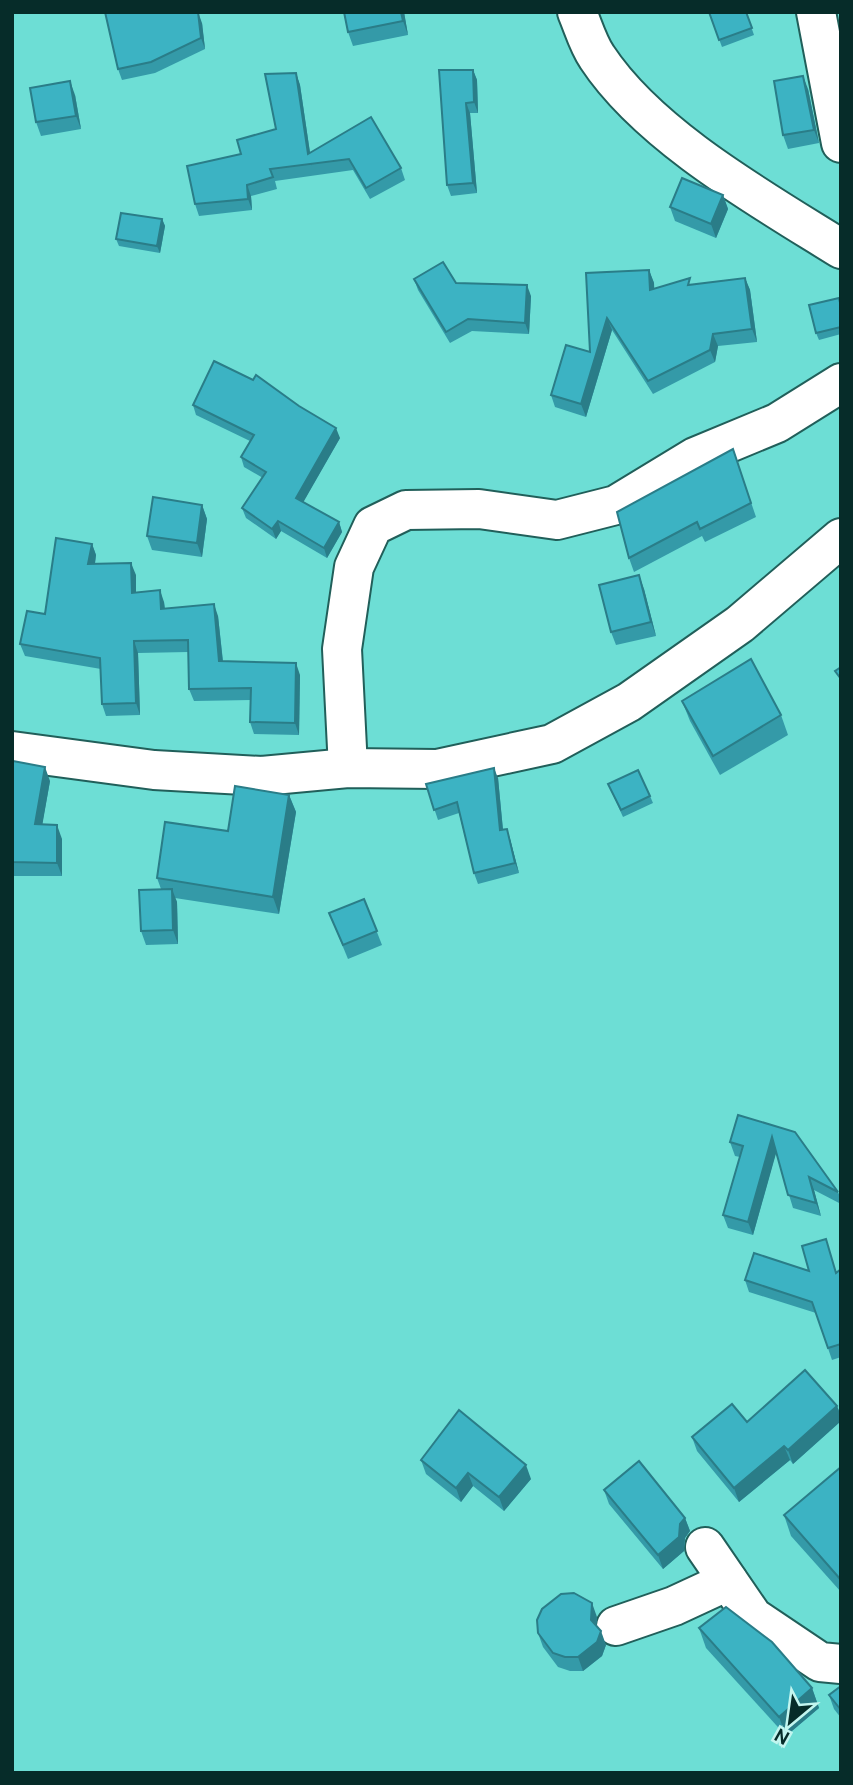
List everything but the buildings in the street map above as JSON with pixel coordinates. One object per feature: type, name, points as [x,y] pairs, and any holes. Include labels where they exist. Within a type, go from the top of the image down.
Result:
[{"type":"street","points":[[577,12],[597,56],[650,118],[739,186],[841,249]]},
{"type":"street","points":[[816,12],[841,143]]},
{"type":"street","points":[[348,768],[342,649],[354,567],[373,526],[406,510],[479,509],[557,520],[616,505],[695,457],[778,423],[841,383]]},
{"type":"street","points":[[12,751],[154,770],[262,776],[348,768],[437,769],[552,744],[629,702],[729,632],[841,538]]},
{"type":"street","points":[[705,1547],[753,1617],[820,1662],[841,1664]]},
{"type":"street","points":[[616,1626],[674,1606],[728,1581]]}]
